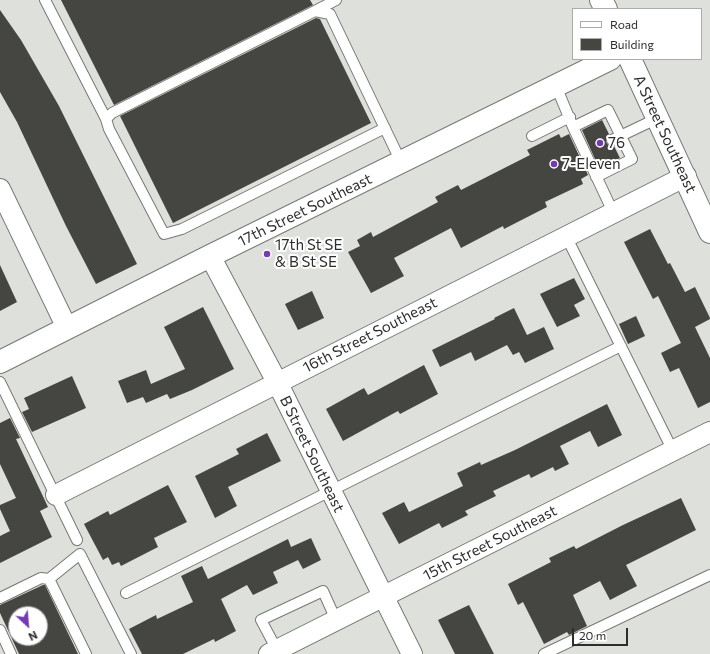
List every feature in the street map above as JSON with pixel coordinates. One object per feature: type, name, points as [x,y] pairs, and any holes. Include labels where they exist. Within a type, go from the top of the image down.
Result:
[{"type":"street","name":"17th Street Southeast","points":[[0,362],[210,256],[608,60]]},
{"type":"street","name":"A Street Southeast","points":[[630,60],[686,176],[710,232]]},
{"type":"street","name":"16th Street Southeast","points":[[56,495],[686,176]]},
{"type":"street","points":[[0,189],[67,328]]},
{"type":"street","name":"B Street Southeast","points":[[210,256],[277,382],[412,654]]},
{"type":"street","name":"15th Street Southeast","points":[[273,652],[710,432]]},
{"type":"lane","points":[[46,0],[106,120],[109,129],[164,234],[182,228],[385,128]]},
{"type":"lane","points":[[106,120],[112,113],[336,0]]},
{"type":"lane","points":[[315,11],[330,14],[401,162]]},
{"type":"lane","points":[[556,86],[571,122],[587,151],[596,177],[614,212]]},
{"type":"lane","points":[[532,136],[608,110],[616,138],[632,159],[596,177]]},
{"type":"lane","points":[[616,138],[658,118]]},
{"type":"lane","points":[[566,236],[673,451]]},
{"type":"lane","points":[[126,593],[621,346]]},
{"type":"lane","points":[[0,382],[78,540]]},
{"type":"lane","points":[[0,598],[41,578],[50,579],[80,554],[131,654]]},
{"type":"lane","points":[[544,654],[710,575]]},
{"type":"lane","points":[[50,579],[86,654]]},
{"type":"lane","points":[[273,652],[261,620],[323,591],[336,620]]},
{"type":"lane","points":[[0,630],[12,654]]},
{"type":"building","points":[[61,0],[310,0],[313,5],[114,105]]},
{"type":"building","points":[[0,10],[21,40],[59,106],[137,264],[96,284],[66,226],[17,122],[0,92]]},
{"type":"building","points":[[316,18],[320,19],[371,123],[173,223],[120,116]]},
{"type":"building","points":[[602,120],[609,134],[606,137],[606,142],[609,146],[614,146],[620,158],[599,168],[582,130]]},
{"type":"building","points":[[559,134],[561,138],[569,134],[588,175],[581,179],[583,184],[545,202],[547,207],[504,229],[503,226],[461,248],[451,228],[394,258],[404,276],[371,293],[348,252],[360,246],[357,240],[371,232],[373,237],[438,202],[435,197],[458,185],[461,190],[530,155],[527,150]]},
{"type":"building","points":[[650,229],[668,264],[670,263],[685,292],[695,287],[710,318],[695,327],[710,358],[710,402],[698,408],[679,368],[670,372],[661,353],[681,343],[658,296],[653,299],[624,242]]},
{"type":"building","points":[[0,265],[17,302],[0,311]]},
{"type":"building","points":[[574,278],[585,299],[574,305],[580,316],[557,327],[540,294]]},
{"type":"building","points":[[312,291],[324,318],[298,330],[285,304]]},
{"type":"building","points":[[203,307],[234,369],[170,399],[167,394],[146,403],[143,397],[127,403],[118,381],[146,370],[151,384],[185,369],[164,327]]},
{"type":"building","points":[[514,308],[527,335],[544,327],[554,349],[525,363],[519,352],[513,355],[507,345],[475,361],[471,352],[440,367],[432,350]]},
{"type":"building","points":[[636,316],[645,336],[628,344],[619,324]]},
{"type":"building","points":[[424,365],[438,394],[400,414],[398,411],[343,441],[326,409],[364,388],[368,395]]},
{"type":"building","points":[[72,376],[86,408],[32,432],[22,412],[29,409],[24,398]]},
{"type":"building","points":[[607,404],[622,435],[598,447],[590,431],[560,446],[569,464],[555,471],[553,467],[531,478],[529,474],[493,491],[496,496],[465,511],[468,515],[442,528],[439,523],[399,544],[382,513],[404,502],[409,512],[463,486],[457,473],[480,462],[481,465],[515,450]]},
{"type":"building","points":[[10,418],[20,438],[16,439],[48,507],[40,511],[52,537],[0,563],[0,536],[10,531],[0,509],[0,505],[16,498],[0,464],[0,423]]},
{"type":"building","points":[[267,433],[281,461],[228,487],[237,506],[215,518],[195,476],[239,454],[236,449]]},
{"type":"building","points":[[168,485],[187,522],[154,538],[158,547],[121,566],[119,562],[112,565],[108,557],[103,560],[84,524],[108,511],[110,515]]},
{"type":"building","points":[[681,498],[696,530],[626,565],[637,586],[610,600],[600,581],[573,595],[587,626],[569,635],[567,632],[544,644],[523,602],[518,605],[508,584],[551,562],[549,558],[574,546],[576,549]]},
{"type":"building","points":[[311,538],[321,560],[303,569],[298,560],[273,572],[278,583],[253,595],[247,585],[221,599],[236,631],[215,642],[214,639],[183,654],[142,654],[129,629],[156,615],[157,619],[193,602],[181,576],[202,566],[208,579],[288,539],[291,547]]},
{"type":"building","points":[[45,585],[78,654],[19,654],[15,646],[48,646],[48,606],[8,606],[8,630],[0,613],[0,605]]},
{"type":"building","points":[[469,605],[494,654],[455,654],[438,620]]},
{"type":"place","name":"76","points":[[600,143]]},
{"type":"place","name":"7-Eleven","points":[[554,164]]},
{"type":"place","name":"17th St SE & B St SE","points":[[267,254]]}]
